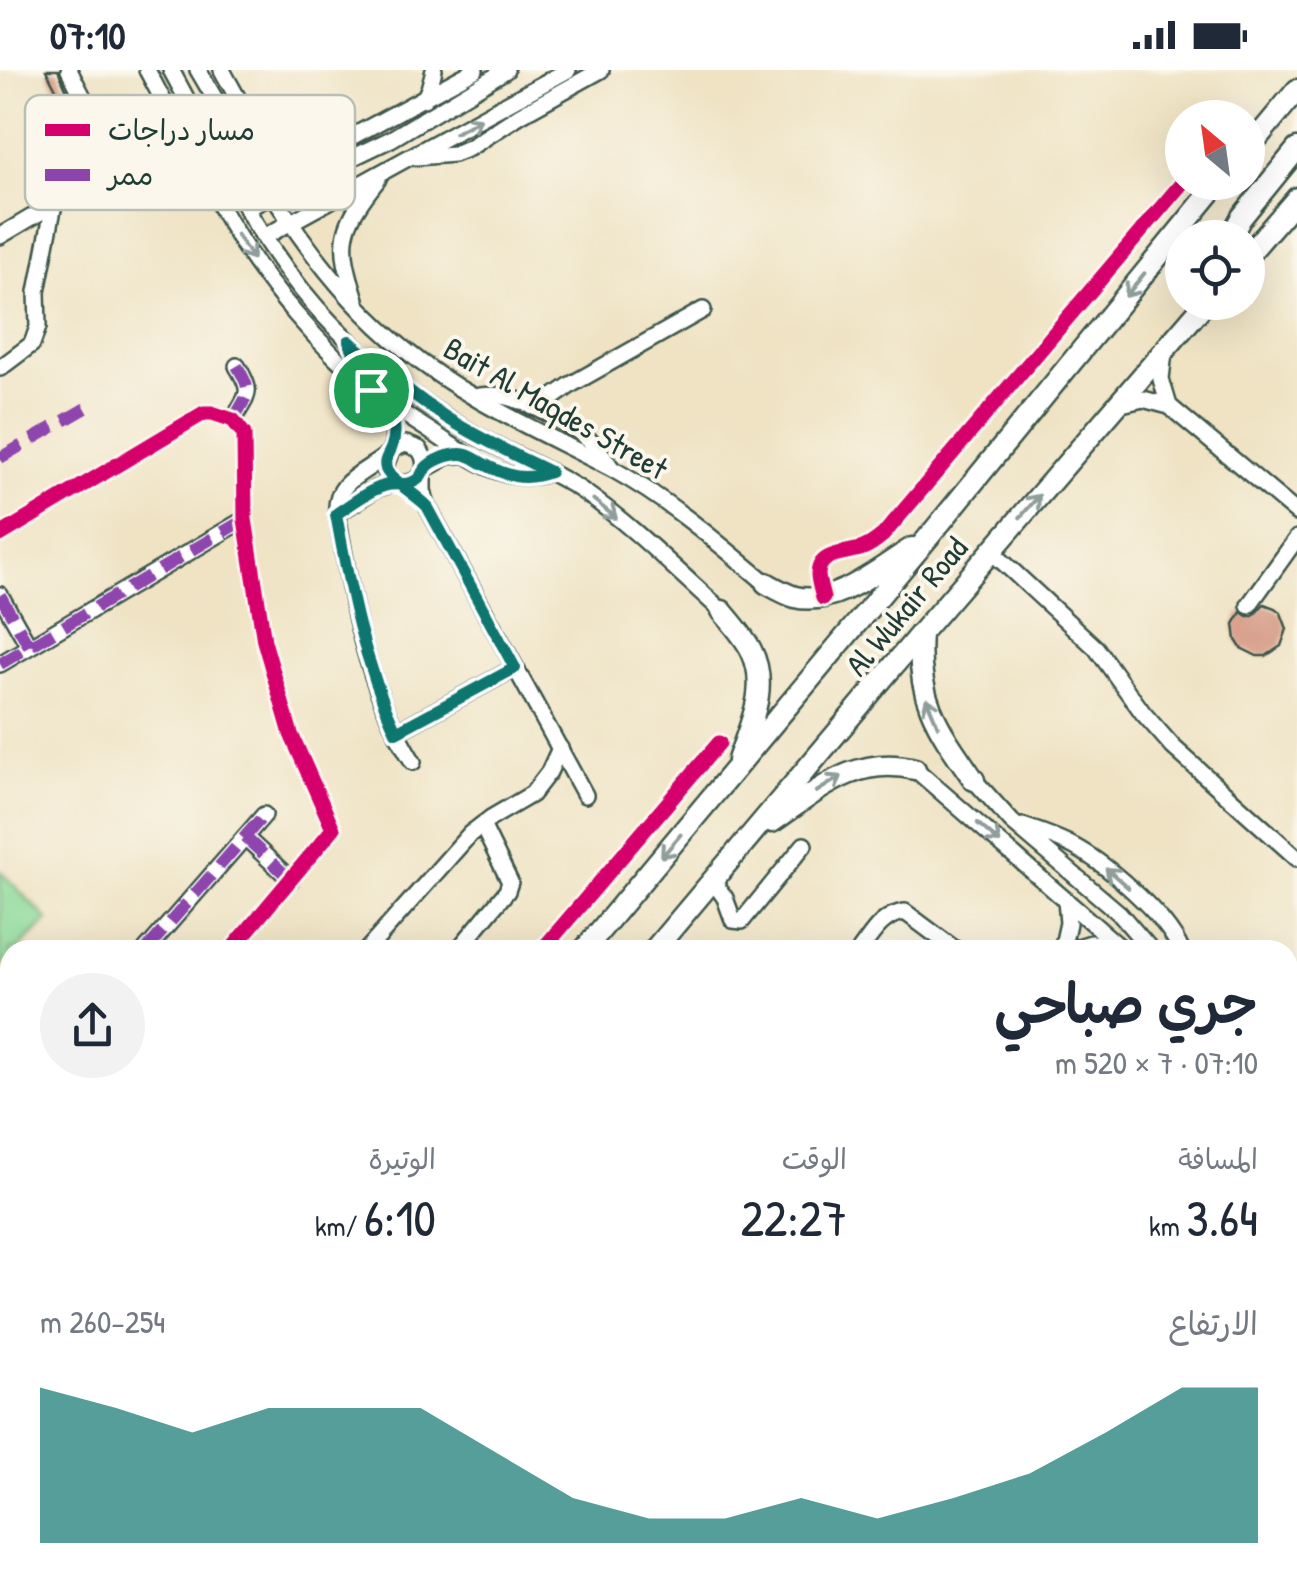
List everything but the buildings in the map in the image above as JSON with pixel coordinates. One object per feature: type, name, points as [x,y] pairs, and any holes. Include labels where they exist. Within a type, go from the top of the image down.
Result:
[{"type":"main road","points":[[1265,129],[1297,90]]},
{"type":"main road","points":[[1240,220],[1297,149]]},
{"type":"main road","points":[[1265,235],[1297,198]]},
{"type":"main road","name":"Al Wukair Road","points":[[592,940],[1204,200]]},
{"type":"main road","name":"Al Wukair Road","points":[[663,940],[1190,320]]},
{"type":"main road","points":[[766,582],[797,598],[832,595],[926,540]]},
{"type":"main road","points":[[722,610],[748,644],[759,680],[758,698],[734,772]]},
{"type":"main road","points":[[921,633],[920,670],[928,706],[974,780]]},
{"type":"main road","points":[[754,834],[852,771],[889,765],[915,769]]},
{"type":"street","points":[[69,70],[82,95]]},
{"type":"street","name":"Bait Al Maqdes Street","points":[[147,70],[160,95]]},
{"type":"street","name":"Bait Al Maqdes Street","points":[[171,70],[185,95]]},
{"type":"street","name":"Bait Al Maqdes Street","points":[[198,70],[213,95]]},
{"type":"street","points":[[222,70],[237,95]]},
{"type":"street","points":[[423,99],[434,70]]},
{"type":"street","points":[[355,134],[475,70]]},
{"type":"street","points":[[355,155],[420,123],[506,70]]},
{"type":"street","points":[[355,189],[568,70]]},
{"type":"street","points":[[412,157],[454,154],[469,148],[600,70]]},
{"type":"street","points":[[355,209],[382,174]]},
{"type":"street","points":[[0,236],[44,210]]},
{"type":"street","points":[[0,368],[32,344],[38,327],[38,292],[53,210]]},
{"type":"street","name":"Bait Al Maqdes Street","points":[[222,210],[278,293],[386,402],[505,475],[532,478],[550,472]]},
{"type":"street","name":"Bait Al Maqdes Street","points":[[249,210],[303,292],[349,341],[401,385],[446,417],[550,472],[601,505],[722,610]]},
{"type":"street","name":"Bait Al Maqdes Street","points":[[282,210],[359,308],[425,366],[474,398],[612,470],[681,513],[766,582]]},
{"type":"street","points":[[264,236],[316,210]]},
{"type":"street","points":[[354,210],[344,237],[345,265],[359,308]]},
{"type":"street","points":[[532,406],[703,310]]},
{"type":"street","points":[[349,341],[371,390]]},
{"type":"street","points":[[1165,350],[1161,378],[1169,406]]},
{"type":"street","points":[[233,420],[248,392],[237,366]]},
{"type":"street","points":[[569,424],[563,407],[572,384]]},
{"type":"street","points":[[474,398],[505,396],[569,424],[589,438],[612,470]]},
{"type":"street","points":[[1117,405],[1143,399],[1169,406],[1297,513]]},
{"type":"street","points":[[386,402],[393,420],[387,474],[427,506]]},
{"type":"street","points":[[0,535],[204,414],[212,412],[233,420],[244,434],[244,519],[264,640],[291,734],[333,829],[240,940]]},
{"type":"street","points":[[412,762],[396,732],[358,630],[336,514],[342,488],[406,444],[423,455],[427,506],[585,795]]},
{"type":"street","points":[[336,514],[375,489],[418,480],[440,460],[466,454]]},
{"type":"street","points":[[0,664],[244,519]]},
{"type":"street","points":[[1249,605],[1297,538]]},
{"type":"street","points":[[992,552],[1096,648],[1173,747],[1297,858]]},
{"type":"street","points":[[0,595],[30,646]]},
{"type":"street","points":[[396,732],[515,668]]},
{"type":"street","points":[[376,940],[482,824],[532,794],[543,782],[560,748]]},
{"type":"street","points":[[915,769],[1111,940]]},
{"type":"street","points":[[974,780],[1012,822],[1118,913],[1142,940]]},
{"type":"street","points":[[155,940],[264,815]]},
{"type":"street","points":[[1012,822],[1066,842],[1103,866],[1166,925],[1175,940]]},
{"type":"street","points":[[466,940],[507,891],[510,882],[482,824]]},
{"type":"street","points":[[245,837],[291,880]]},
{"type":"street","points":[[713,882],[726,898],[733,920],[739,922],[804,845]]},
{"type":"street","points":[[1066,900],[1066,940]]},
{"type":"street","points":[[868,940],[884,920],[905,912],[943,940]]},
{"type":"street","points":[[1102,932],[1118,913]]},
{"type":"green space","points":[[0,871],[48,920],[27,940],[0,940]]},
{"type":"marked path","points":[[233,420],[247,393],[237,366]]},
{"type":"marked path","points":[[0,458],[86,408]]},
{"type":"marked path","points":[[0,664],[245,519]]},
{"type":"marked path","points":[[0,595],[29,646]]},
{"type":"marked path","points":[[155,940],[264,815]]},
{"type":"marked path","points":[[245,837],[291,880]]},
{"type":"cycle path","points":[[823,598],[818,574],[823,561],[866,547],[883,535],[1168,200]]},
{"type":"cycle path","points":[[0,535],[204,413],[233,420],[244,434],[245,519],[264,641],[291,734],[333,829],[239,940]]},
{"type":"cycle path","points":[[551,940],[719,743]]},
{"type":"route","points":[[371,390],[349,341],[446,417],[550,472],[532,478],[514,477],[466,454],[457,454],[432,464],[411,484],[403,484],[397,482],[375,489],[336,514],[361,640],[396,732],[515,668],[427,506],[403,484],[387,474],[386,460],[394,439],[393,420],[386,402],[371,390]]}]
